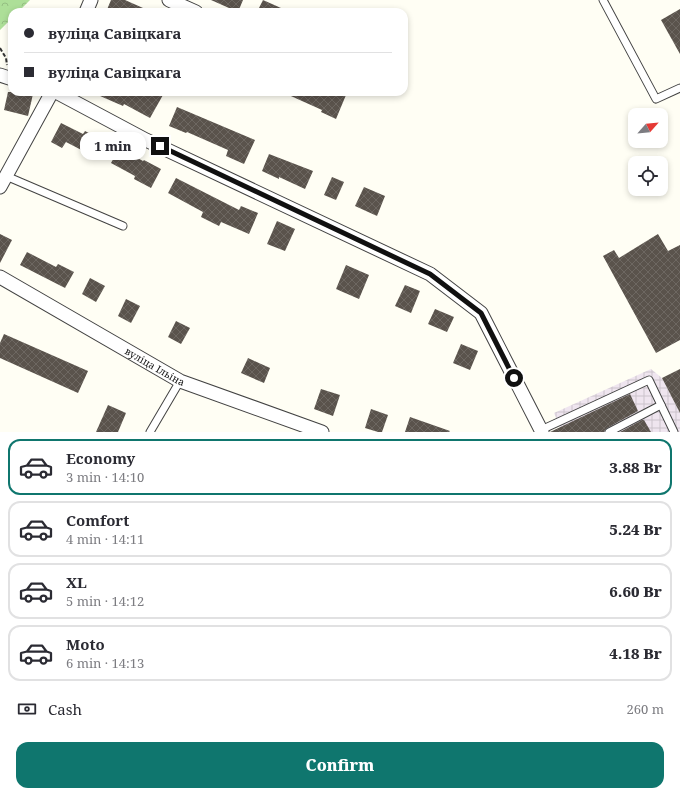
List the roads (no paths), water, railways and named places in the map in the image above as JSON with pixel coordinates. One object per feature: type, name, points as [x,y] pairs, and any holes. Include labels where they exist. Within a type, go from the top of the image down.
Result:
[{"type":"street","points":[[169,0],[187,8]]},
{"type":"street","points":[[3,181],[50,96]]},
{"type":"street","points":[[64,96],[146,140],[430,274],[481,313],[541,431]]},
{"type":"street","name":"вуліца Ільіна","points":[[0,277],[180,381],[322,432]]},
{"type":"lane","points":[[603,0],[656,99],[680,88]]},
{"type":"lane","points":[[3,181],[123,226]]},
{"type":"lane","points":[[541,431],[649,380],[674,432]]},
{"type":"lane","points":[[150,432],[180,381]]},
{"type":"lane","points":[[609,432],[661,405]]}]
